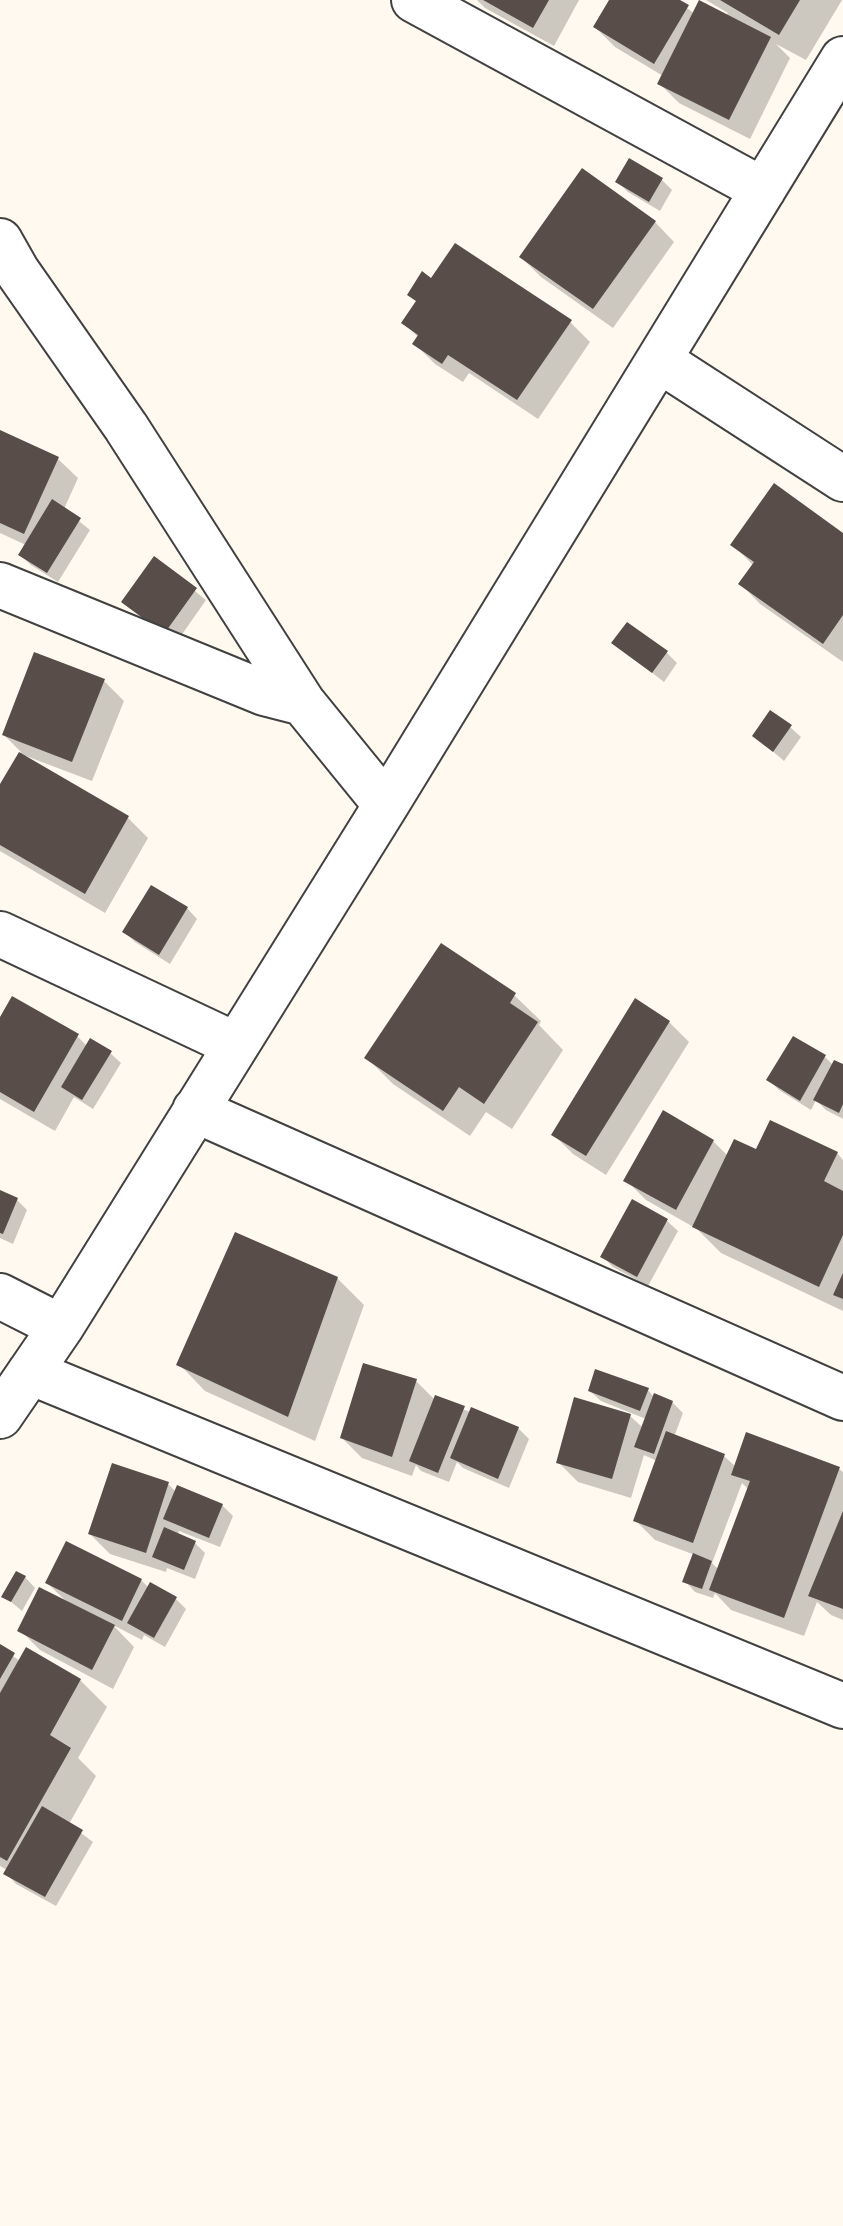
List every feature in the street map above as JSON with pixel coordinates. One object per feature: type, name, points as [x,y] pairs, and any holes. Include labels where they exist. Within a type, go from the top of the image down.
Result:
[{"type":"street","points":[[414,0],[763,190]]},
{"type":"street","points":[[0,1416],[61,1327],[386,805],[843,59]]},
{"type":"street","points":[[6,261],[126,427],[303,703],[386,805]]},
{"type":"street","points":[[659,360],[843,479]]},
{"type":"street","points":[[0,585],[264,693],[303,703]]},
{"type":"street","points":[[0,934],[236,1045]]},
{"type":"street","points":[[195,1110],[843,1398]]},
{"type":"street","points":[[0,1296],[61,1327]]},
{"type":"street","points":[[30,1372],[843,1706]]},
{"type":"building","points":[[483,0],[549,0],[533,28]]},
{"type":"building","points":[[609,0],[680,0],[689,5],[654,64],[593,27]]},
{"type":"building","points":[[699,0],[771,37],[729,120],[657,84]]},
{"type":"building","points":[[720,0],[800,0],[779,35]]},
{"type":"building","points":[[629,158],[663,178],[649,202],[615,182]]},
{"type":"building","points":[[582,168],[656,221],[593,309],[519,257]]},
{"type":"building","points":[[455,243],[572,320],[517,400],[448,355],[442,364],[412,344],[418,335],[401,323],[416,301],[407,295],[422,271],[431,278]]},
{"type":"building","points":[[0,430],[59,457],[24,534],[0,523]]},
{"type":"building","points":[[774,483],[843,533],[843,615],[823,644],[738,584],[754,562],[730,545]]},
{"type":"building","points":[[52,499],[81,518],[47,573],[18,555]]},
{"type":"building","points":[[154,556],[197,588],[164,634],[121,602]]},
{"type":"building","points":[[627,622],[668,651],[652,673],[611,643]]},
{"type":"building","points":[[34,652],[105,679],[72,762],[2,735]]},
{"type":"building","points":[[770,710],[792,725],[773,752],[752,736]]},
{"type":"building","points":[[19,752],[129,816],[85,894],[0,845],[0,784]]},
{"type":"building","points":[[151,885],[188,907],[159,955],[122,932]]},
{"type":"building","points":[[441,943],[516,993],[510,1003],[538,1022],[484,1104],[459,1087],[443,1111],[364,1058]]},
{"type":"building","points":[[12,996],[79,1034],[34,1112],[0,1092],[0,1017]]},
{"type":"building","points":[[635,998],[670,1021],[586,1156],[551,1135]]},
{"type":"building","points":[[793,1036],[826,1055],[800,1101],[766,1080]]},
{"type":"building","points":[[90,1038],[112,1051],[82,1100],[61,1087]]},
{"type":"building","points":[[834,1060],[843,1064],[843,1104],[839,1113],[813,1100]]},
{"type":"building","points":[[663,1110],[714,1140],[676,1210],[623,1181]]},
{"type":"building","points":[[770,1120],[838,1152],[824,1181],[843,1191],[843,1235],[819,1287],[692,1227],[734,1139],[756,1149]]},
{"type":"building","points":[[0,1190],[18,1198],[3,1234],[0,1233]]},
{"type":"building","points":[[632,1199],[668,1219],[637,1277],[600,1257]]},
{"type":"building","points":[[235,1232],[338,1277],[288,1417],[176,1365]]},
{"type":"building","points":[[843,1273],[843,1299],[833,1295]]},
{"type":"building","points":[[363,1363],[417,1379],[392,1457],[340,1438]]},
{"type":"building","points":[[595,1369],[649,1388],[640,1411],[588,1391]]},
{"type":"building","points":[[654,1393],[673,1401],[654,1454],[634,1447]]},
{"type":"building","points":[[435,1395],[465,1406],[438,1473],[409,1461]]},
{"type":"building","points":[[574,1397],[631,1414],[612,1479],[556,1463]]},
{"type":"building","points":[[471,1407],[519,1427],[498,1479],[450,1458]]},
{"type":"building","points":[[666,1431],[725,1454],[693,1543],[633,1521]]},
{"type":"building","points":[[746,1432],[840,1467],[784,1618],[709,1590],[750,1481],[731,1475]]},
{"type":"building","points":[[112,1463],[169,1482],[146,1553],[88,1534]]},
{"type":"building","points":[[177,1485],[223,1504],[209,1538],[163,1519]]},
{"type":"building","points":[[843,1511],[843,1609],[808,1596]]},
{"type":"building","points":[[164,1527],[196,1541],[184,1570],[152,1557]]},
{"type":"building","points":[[66,1541],[142,1579],[122,1621],[45,1583]]},
{"type":"building","points":[[693,1553],[712,1561],[702,1589],[682,1582]]},
{"type":"building","points":[[16,1571],[26,1576],[11,1602],[1,1597]]},
{"type":"building","points":[[150,1582],[177,1597],[154,1638],[127,1623]]},
{"type":"building","points":[[39,1587],[115,1625],[92,1670],[17,1631]]},
{"type":"building","points":[[0,1644],[15,1653],[0,1679]]},
{"type":"building","points":[[26,1647],[81,1679],[50,1735],[71,1748],[7,1861],[0,1857],[0,1693]]},
{"type":"building","points":[[42,1806],[83,1830],[45,1897],[3,1874]]}]
